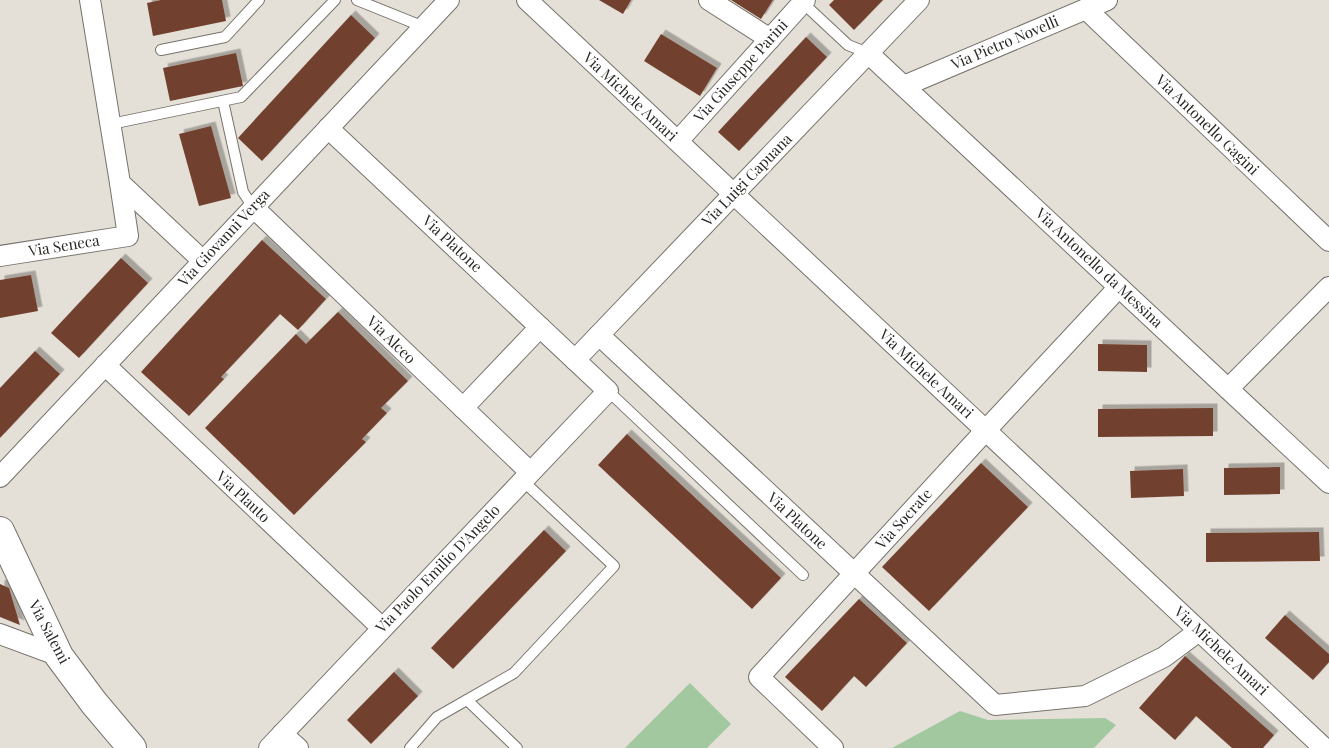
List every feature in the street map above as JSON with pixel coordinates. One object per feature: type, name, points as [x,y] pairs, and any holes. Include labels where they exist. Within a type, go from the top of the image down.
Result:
[{"type":"street","points":[[90,0],[120,183],[203,261]]},
{"type":"street","name":"Via Giovanni Verga","points":[[0,477],[448,0]]},
{"type":"street","name":"Via Michele Amari","points":[[527,0],[1324,748]]},
{"type":"street","points":[[709,0],[770,39]]},
{"type":"street","name":"Via Luigi Capuana","points":[[575,360],[919,0]]},
{"type":"street","name":"Via Pietro Novelli","points":[[904,86],[1076,7],[1106,0]]},
{"type":"street","name":"Via Giuseppe Parini","points":[[678,141],[804,1]]},
{"type":"street","name":"Via Antonello Gagini","points":[[1076,7],[1329,241]]},
{"type":"street","name":"Via Antonello da Messina","points":[[868,53],[1329,483]]},
{"type":"street","name":"Via Platone","points":[[328,128],[608,391]]},
{"type":"street","name":"Via Seneca","points":[[0,256],[128,236],[120,183]]},
{"type":"street","name":"Via Alceo","points":[[253,207],[463,408],[526,476]]},
{"type":"street","name":"Via Socrate","points":[[833,748],[759,677],[1120,287]]},
{"type":"street","points":[[1228,389],[1329,287]]},
{"type":"street","points":[[463,408],[540,327]]},
{"type":"street","name":"Via Platone","points":[[599,336],[995,705],[1085,696],[1164,657],[1199,630]]},
{"type":"street","name":"Via Plauto","points":[[105,365],[382,628]]},
{"type":"street","name":"Via Paolo Emilio D'Angelo","points":[[275,741],[608,391]]},
{"type":"street","name":"Via Salemi","points":[[0,531],[58,656],[132,748]]},
{"type":"street","points":[[0,634],[58,656]]},
{"type":"street","points":[[275,741],[298,748]]},
{"type":"lane","points":[[161,50],[225,37],[259,0]]},
{"type":"lane","points":[[111,124],[241,97],[335,0]]},
{"type":"lane","points":[[357,0],[424,27]]},
{"type":"lane","points":[[804,1],[848,45],[868,53]]},
{"type":"lane","points":[[223,101],[243,192],[253,207]]},
{"type":"lane","points":[[608,391],[803,575]]},
{"type":"lane","points":[[410,748],[437,717],[514,673],[614,566],[526,476]]},
{"type":"lane","points":[[467,700],[517,748]]},
{"type":"green space","points":[[690,683],[731,724],[707,748],[625,748]]},
{"type":"green space","points":[[960,711],[988,720],[1105,718],[1116,725],[1094,748],[892,748]]},
{"type":"building","points":[[161,0],[222,0],[226,21],[153,36],[147,3]]},
{"type":"building","points":[[599,0],[631,0],[623,14]]},
{"type":"building","points":[[731,0],[773,0],[761,19]]},
{"type":"building","points":[[834,0],[883,0],[854,30],[829,5]]},
{"type":"building","points":[[351,15],[375,38],[262,161],[238,138]]},
{"type":"building","points":[[661,34],[717,68],[700,96],[644,61]]},
{"type":"building","points":[[806,37],[827,57],[739,151],[718,132]]},
{"type":"building","points":[[236,53],[243,86],[170,101],[163,68]]},
{"type":"building","points":[[211,126],[231,198],[199,206],[179,134]]},
{"type":"building","points":[[262,240],[326,299],[298,330],[280,314],[221,377],[224,379],[189,416],[141,372]]},
{"type":"building","points":[[121,258],[148,283],[79,358],[51,333]]},
{"type":"building","points":[[31,275],[38,311],[0,318],[0,280]]},
{"type":"building","points":[[338,312],[408,381],[381,408],[387,413],[362,439],[366,442],[294,515],[205,428],[296,334],[306,344]]},
{"type":"building","points":[[1098,344],[1147,345],[1147,372],[1098,371]]},
{"type":"building","points":[[35,351],[60,374],[0,438],[0,388]]},
{"type":"building","points":[[1213,408],[1213,436],[1098,437],[1098,409]]},
{"type":"building","points":[[627,434],[781,578],[752,609],[598,465]]},
{"type":"building","points":[[981,463],[1028,507],[929,611],[882,567]]},
{"type":"building","points":[[1280,467],[1280,494],[1224,495],[1224,468]]},
{"type":"building","points":[[1183,469],[1184,496],[1131,498],[1130,471]]},
{"type":"building","points":[[544,530],[566,551],[453,669],[431,648]]},
{"type":"building","points":[[1319,532],[1320,561],[1206,562],[1206,533]]},
{"type":"building","points":[[0,584],[9,588],[20,625],[0,617]]},
{"type":"building","points":[[859,599],[907,643],[866,687],[854,676],[822,711],[785,677]]},
{"type":"building","points":[[1285,615],[1329,654],[1329,662],[1313,680],[1265,638]]},
{"type":"building","points":[[1185,656],[1274,735],[1263,748],[1232,748],[1196,716],[1175,740],[1139,708]]},
{"type":"building","points":[[394,672],[418,696],[371,744],[347,720]]}]
